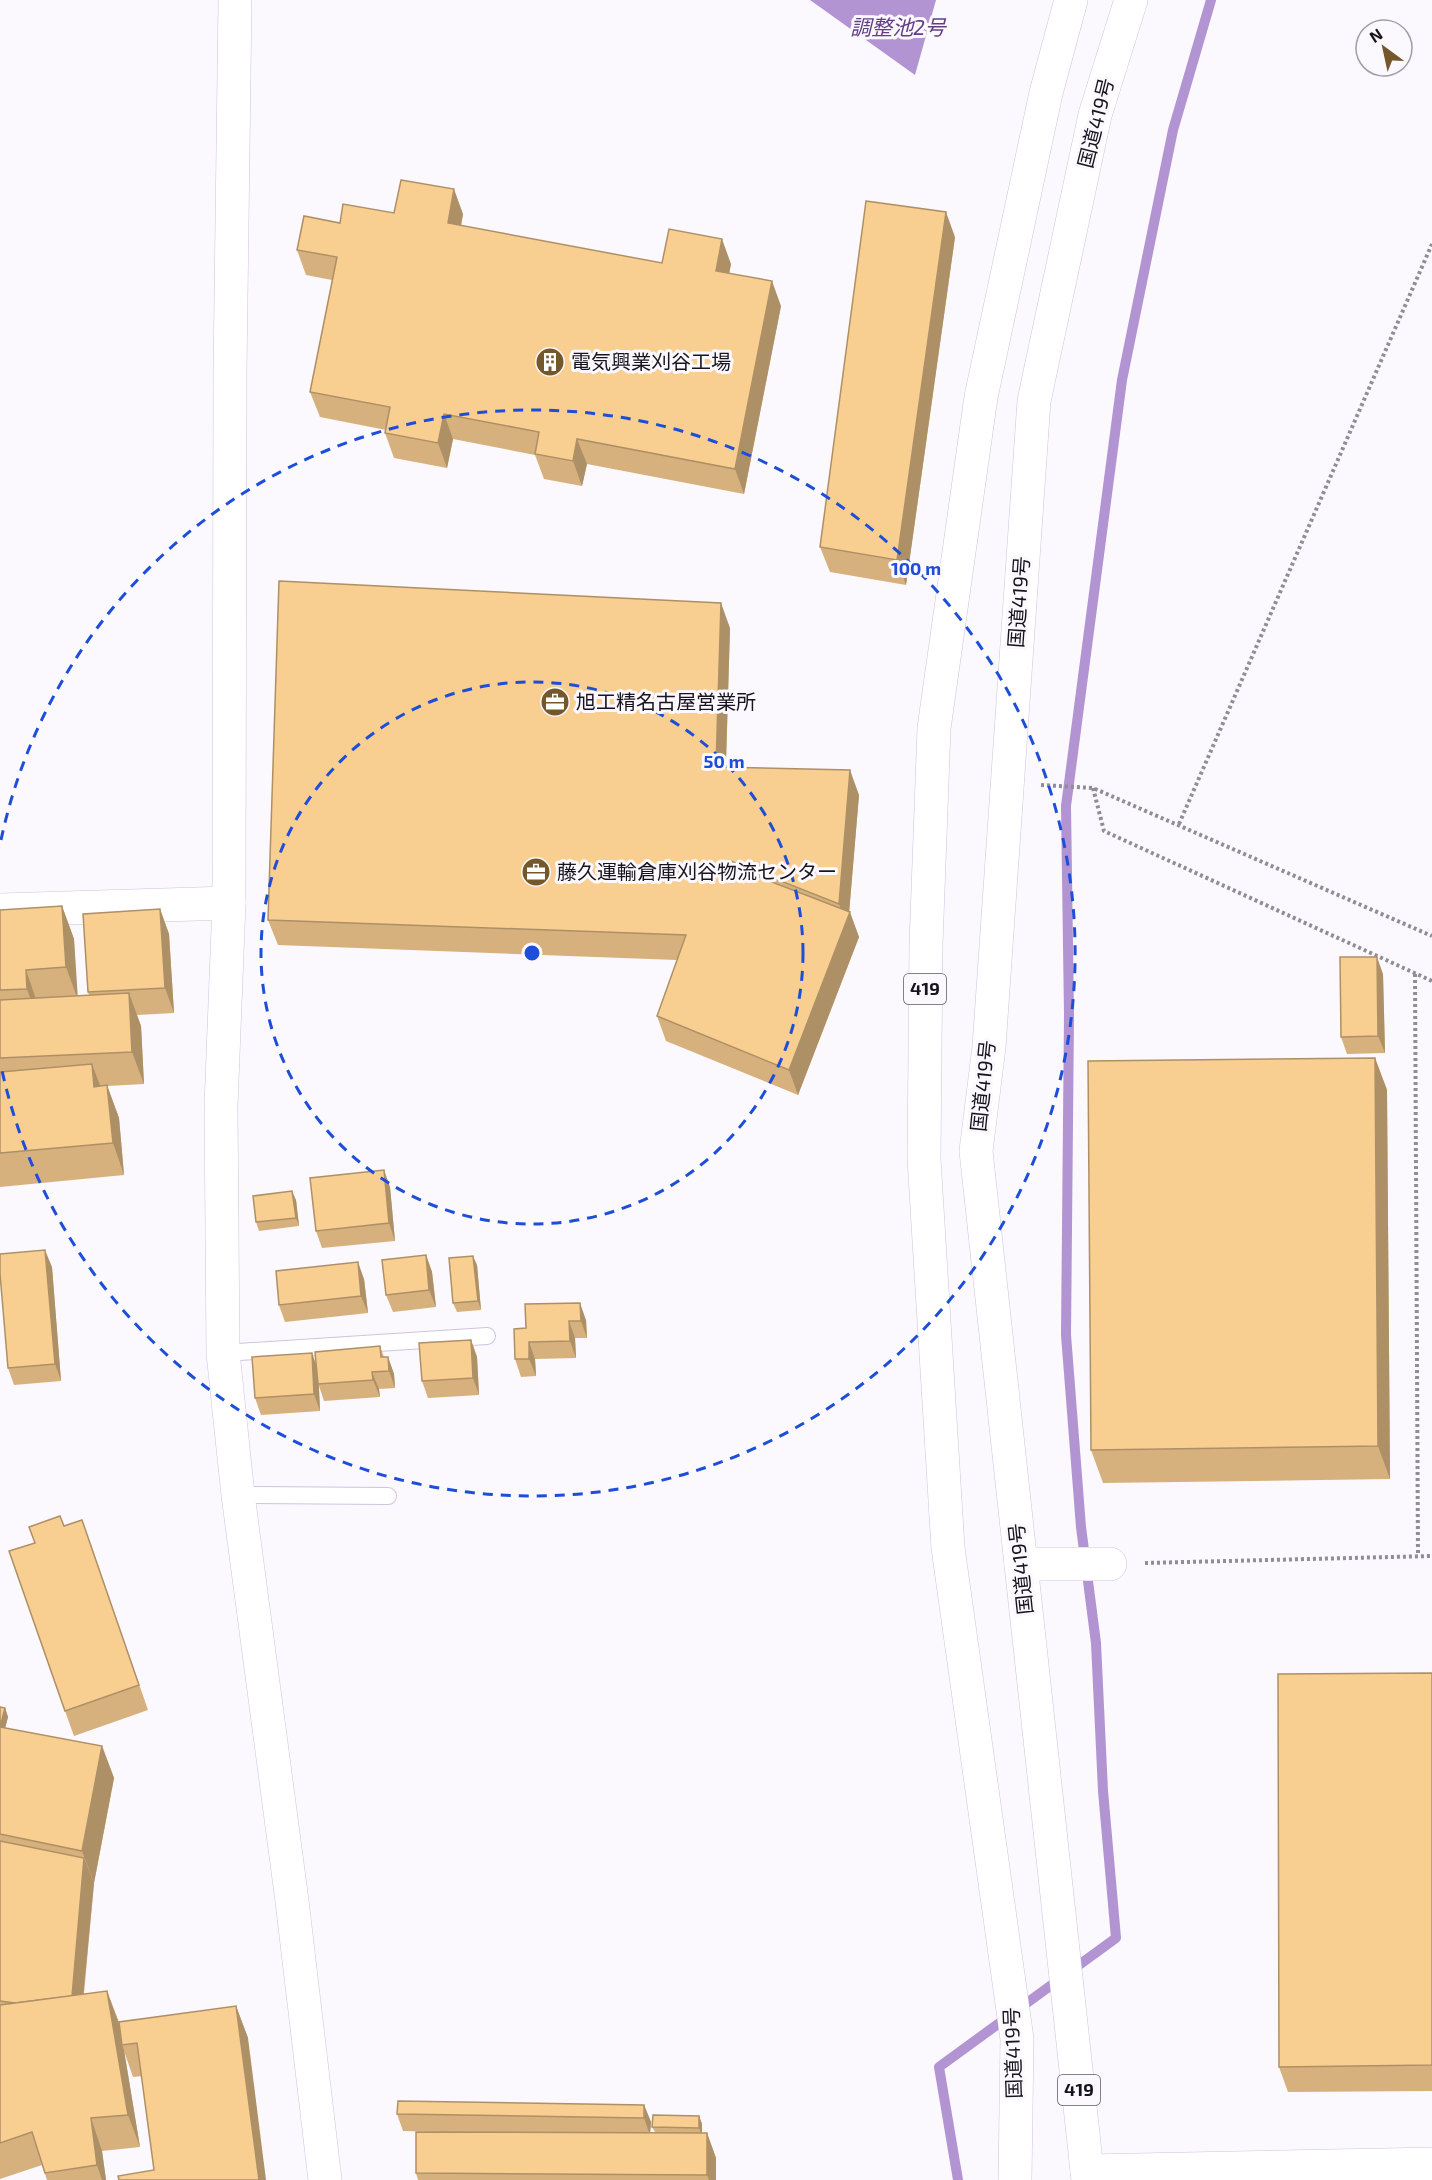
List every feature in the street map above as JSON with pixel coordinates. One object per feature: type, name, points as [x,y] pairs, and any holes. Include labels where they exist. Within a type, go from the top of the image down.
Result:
[{"type":"main road","points":[[236,0],[230,384],[229,903],[221,1106],[223,1353],[238,1495],[292,1901],[325,2180]]},
{"type":"main road","name":"国道419号","points":[[1015,2180],[1017,2039],[948,1548],[924,1159],[926,944],[934,728],[981,397],[1046,93],[1071,0]]},
{"type":"main road","name":"国道419号","points":[[1088,2175],[976,1151],[989,1047],[1034,401],[1095,115],[1131,0]]},
{"type":"main road","points":[[0,910],[229,903]]},
{"type":"main road","points":[[1021,1564],[1110,1564]]},
{"type":"main road","points":[[1088,2175],[1432,2164]]},
{"type":"lane","points":[[223,1353],[487,1336]]},
{"type":"lane","points":[[238,1495],[388,1496]]},
{"type":"path","points":[[1179,824],[1432,244]]},
{"type":"path","points":[[1044,785],[1093,788],[1432,936]]},
{"type":"path","points":[[1093,788],[1104,831],[1432,981]]},
{"type":"path","points":[[1415,974],[1419,1556]]},
{"type":"path","points":[[1110,1564],[1432,1556]]},
{"type":"water","name":"調整池2号","points":[[810,0],[936,0],[915,75]]},
{"type":"building","name":"電気興業刈谷工場","points":[[401,180],[454,189],[448,223],[662,263],[669,229],[722,239],[716,271],[772,281],[735,469],[577,439],[573,461],[535,454],[539,432],[444,414],[438,443],[385,433],[390,407],[310,392],[337,257],[297,250],[304,216],[340,223],[343,204],[394,213]]},
{"type":"building","points":[[866,201],[946,212],[897,560],[820,547]]},
{"type":"building","points":[[279,581],[721,603],[716,767],[850,770],[839,904],[728,860],[725,864],[850,912],[789,1070],[657,1016],[686,935],[268,920]]},
{"type":"building","points":[[62,906],[66,967],[26,970],[27,989],[0,990],[0,910]]},
{"type":"building","points":[[160,909],[165,988],[88,992],[83,914]]},
{"type":"building","points":[[1340,957],[1377,957],[1378,1036],[1341,1037]]},
{"type":"building","points":[[129,993],[132,1052],[0,1058],[0,1000]]},
{"type":"building","points":[[1375,1058],[1378,1446],[1091,1450],[1088,1061]]},
{"type":"building","points":[[92,1064],[94,1087],[107,1085],[113,1143],[0,1153],[0,1072]]},
{"type":"building","points":[[384,1170],[389,1223],[316,1231],[310,1178]]},
{"type":"building","points":[[292,1191],[296,1218],[256,1222],[253,1196]]},
{"type":"building","points":[[45,1250],[55,1364],[8,1368],[0,1254]]},
{"type":"building","points":[[426,1255],[429,1290],[386,1295],[382,1260]]},
{"type":"building","points":[[473,1256],[478,1301],[453,1303],[449,1258]]},
{"type":"building","points":[[358,1262],[361,1296],[279,1305],[276,1271]]},
{"type":"building","points":[[580,1303],[581,1321],[569,1321],[570,1341],[529,1342],[529,1359],[515,1359],[514,1329],[526,1328],[525,1304]]},
{"type":"building","points":[[471,1340],[473,1378],[422,1381],[419,1343]]},
{"type":"building","points":[[380,1346],[381,1357],[388,1357],[389,1371],[372,1372],[373,1380],[318,1384],[315,1352]]},
{"type":"building","points":[[312,1353],[314,1394],[255,1398],[252,1357]]},
{"type":"building","points":[[60,1516],[64,1526],[82,1520],[139,1685],[65,1711],[9,1551],[35,1543],[29,1527]]},
{"type":"building","points":[[1432,1673],[1432,2065],[1279,2067],[1278,1674]]},
{"type":"building","points":[[0,1707],[5,1708],[0,1727]]},
{"type":"building","points":[[0,1727],[102,1746],[82,1851],[0,1834]]},
{"type":"building","points":[[0,1841],[84,1858],[72,1996],[15,2003],[0,2001]]},
{"type":"building","points":[[107,1991],[128,2115],[91,2118],[97,2165],[45,2173],[32,2132],[0,2143],[0,2005]]},
{"type":"building","points":[[236,2006],[259,2180],[119,2180],[118,2176],[154,2170],[137,2043],[122,2045],[119,2022]]},
{"type":"building","points":[[398,2101],[644,2105],[644,2118],[397,2114]]},
{"type":"building","points":[[653,2115],[699,2116],[699,2128],[652,2127]]},
{"type":"building","points":[[416,2132],[707,2133],[707,2175],[416,2173]]},
{"type":"waterway","points":[[958,2180],[939,2067],[1116,1938],[1103,1791],[1096,1643],[1081,1527],[1066,1335],[1069,1015],[1066,806],[1122,380],[1173,130],[1211,0]]},
{"type":"place","name":"電気興業刈谷工場","points":[[550,362]]},
{"type":"place","name":"旭工精名古屋営業所","points":[[555,702]]},
{"type":"place","name":"藤久運輸倉庫刈谷物流センター","points":[[536,872]]}]
